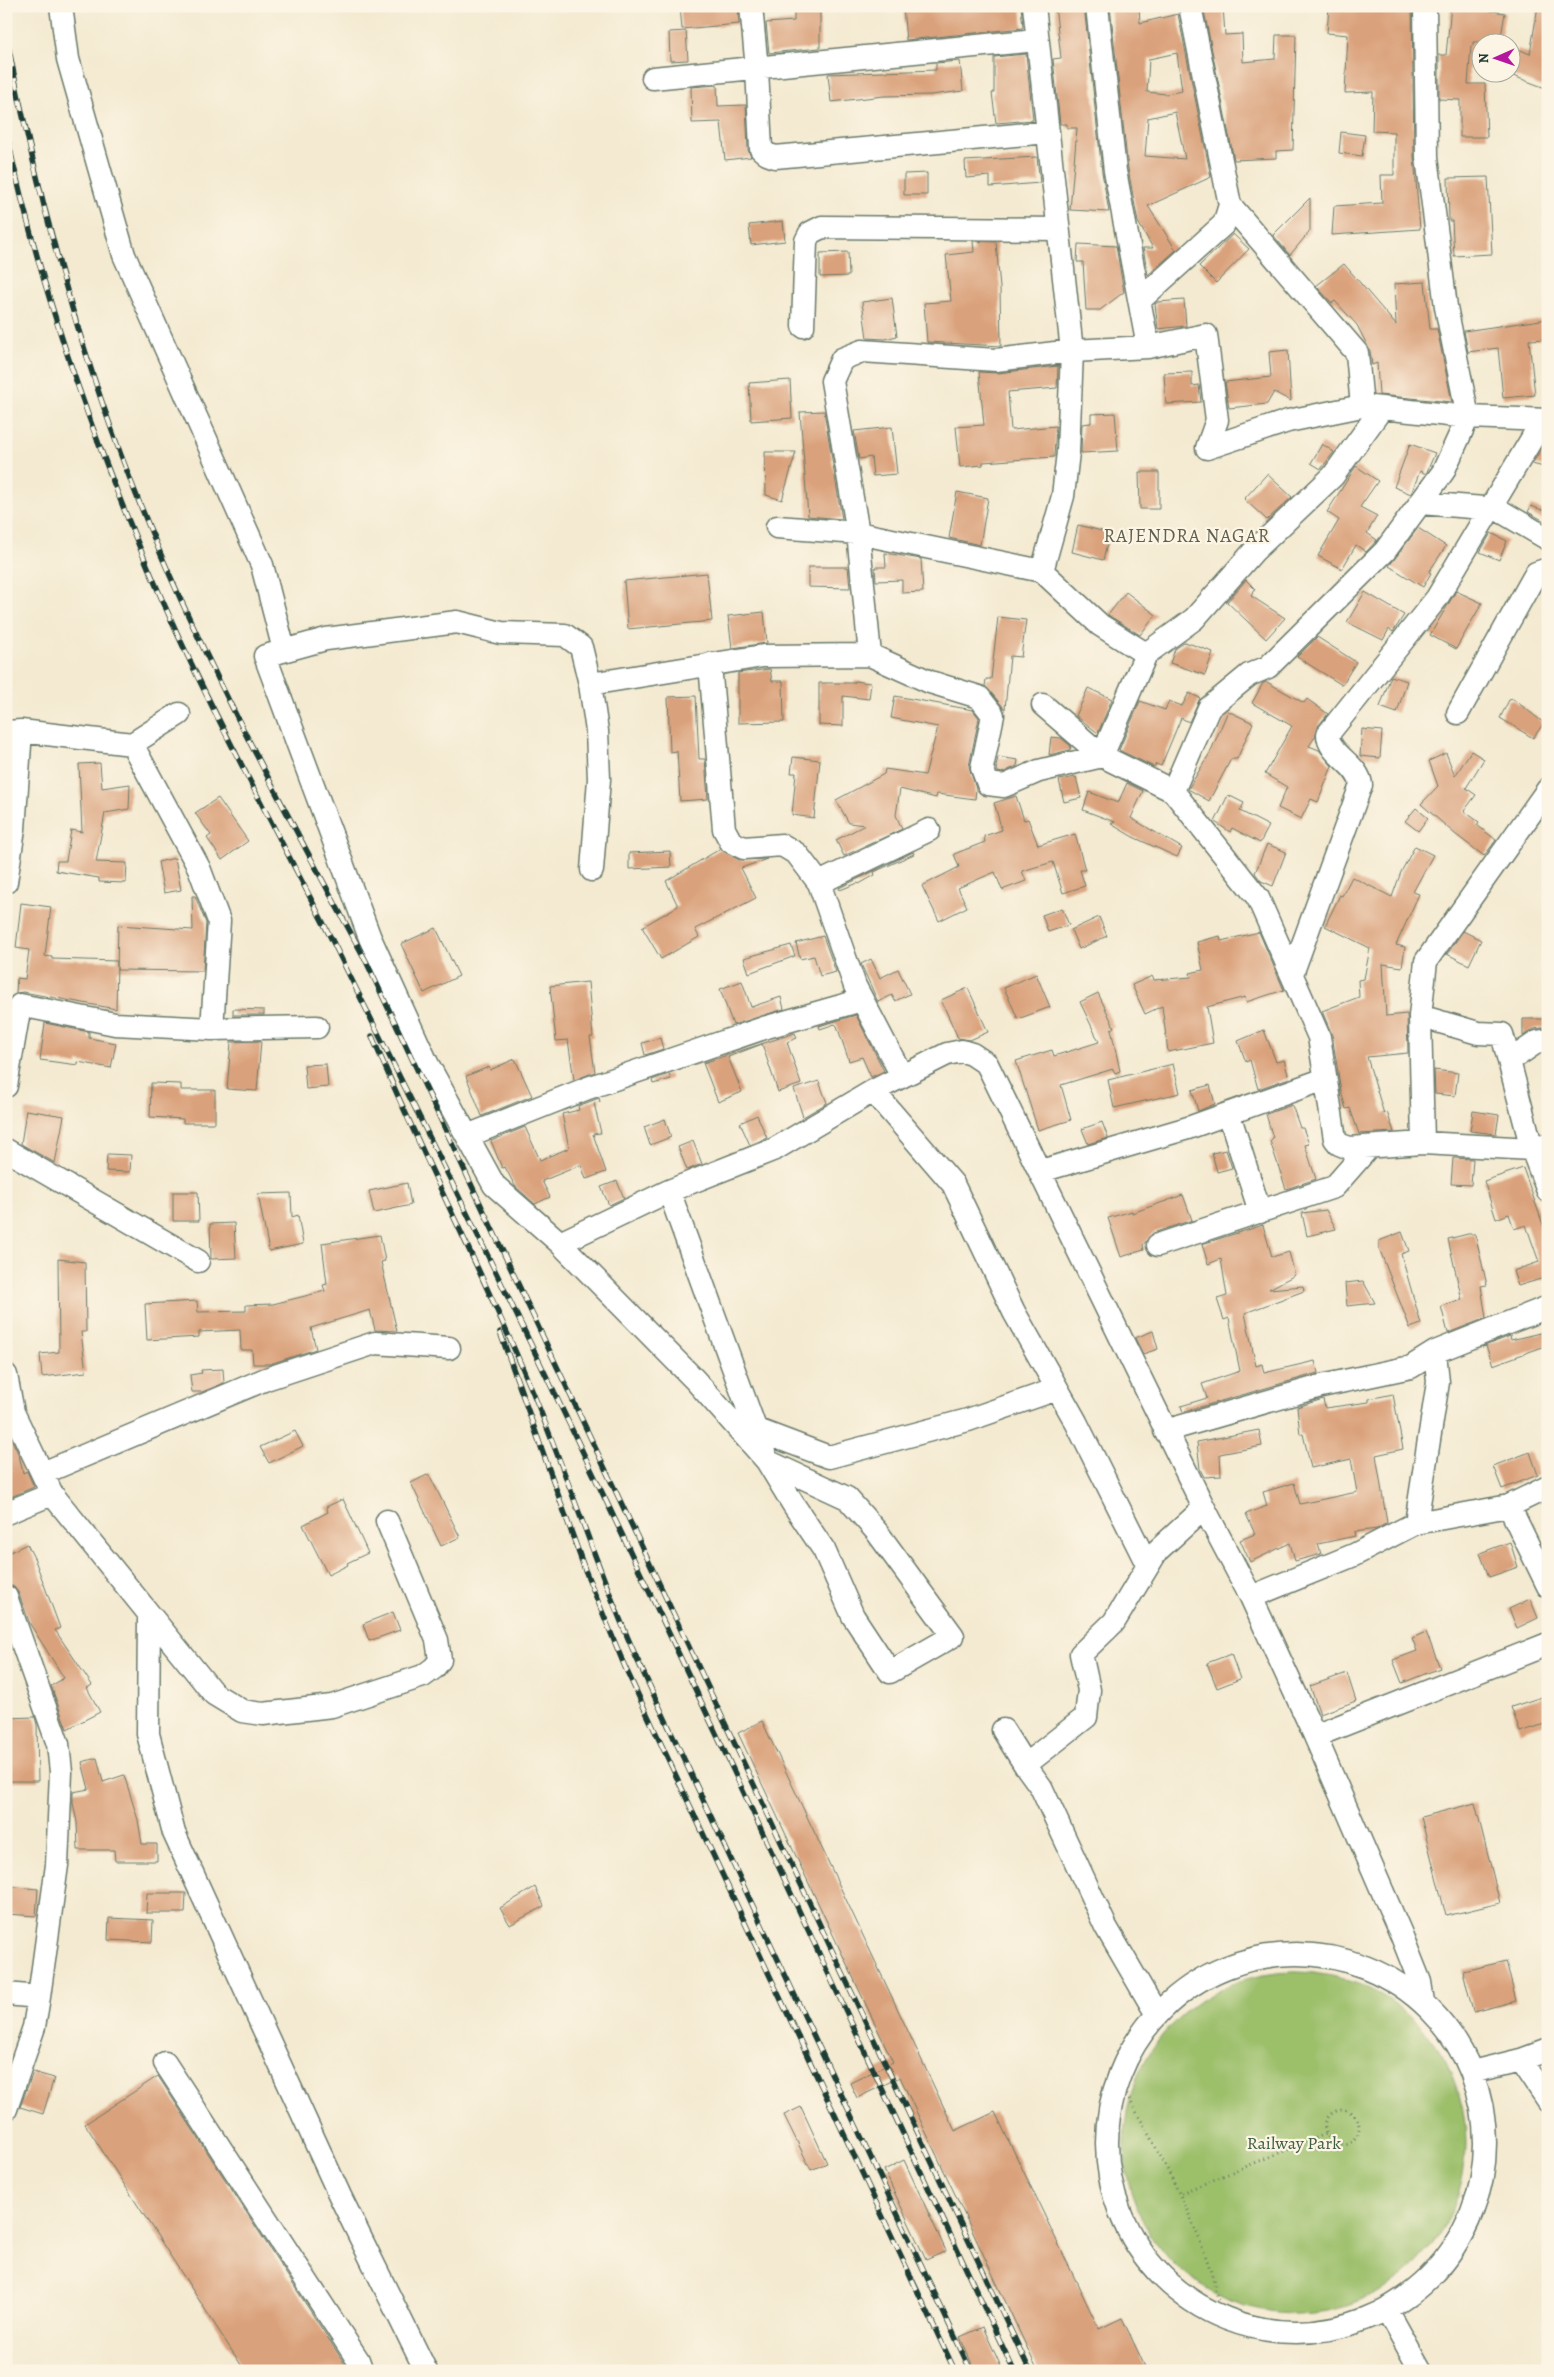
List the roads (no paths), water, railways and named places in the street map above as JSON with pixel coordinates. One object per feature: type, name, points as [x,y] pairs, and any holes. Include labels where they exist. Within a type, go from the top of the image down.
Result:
[{"type":"street","points":[[61,6],[68,59],[124,254],[262,565],[284,650]]},
{"type":"street","points":[[751,6],[757,69],[761,150],[767,154],[775,157],[1048,132]]},
{"type":"street","points":[[1034,6],[1072,351],[1068,452],[1063,496],[1042,571]]},
{"type":"street","points":[[1098,6],[1115,171],[1148,347]]},
{"type":"street","points":[[1140,300],[1224,224],[1230,205],[1190,6]]},
{"type":"street","points":[[1173,791],[1209,708],[1249,675],[1268,667],[1385,551],[1443,472],[1468,417],[1446,307],[1427,157],[1425,6]]},
{"type":"street","points":[[653,78],[1037,40]]},
{"type":"street","points":[[1102,756],[1146,654],[1194,619],[1254,551],[1333,476],[1372,407],[1356,353],[1230,205]]},
{"type":"street","points":[[802,326],[806,241],[810,234],[822,227],[1058,229]]},
{"type":"street","points":[[870,655],[858,532],[832,381],[842,359],[862,350],[996,360],[1072,351],[1148,347],[1206,335],[1216,420],[1207,448],[1288,421],[1372,407],[1468,417],[1546,420],[1437,598],[1328,734],[1330,744],[1360,776],[1361,785],[1292,974]]},
{"type":"street","points":[[1420,503],[1497,509],[1548,540]]},
{"type":"street","points":[[777,527],[858,532],[1042,571],[1100,625],[1146,654]]},
{"type":"street","points":[[1458,713],[1536,573],[1548,569]]},
{"type":"street","points":[[592,870],[599,779],[597,731],[590,684],[580,647],[565,635],[501,633],[457,622],[326,639],[265,656],[370,938],[427,1063],[494,1185],[560,1243],[695,1380],[767,1461],[824,1550],[853,1616],[890,1672],[953,1636],[877,1532],[847,1498],[767,1461],[669,1191]]},
{"type":"street","points":[[590,684],[650,676],[763,656],[870,655],[930,682],[979,697],[989,707],[993,714],[982,768],[988,784],[1004,786],[1039,771],[1102,756]]},
{"type":"street","points":[[710,664],[724,829],[731,842],[744,848],[782,845],[797,854],[819,883],[862,1000],[902,1076]]},
{"type":"street","points":[[1043,705],[1102,756],[1173,791],[1258,898],[1319,1036],[1334,1139],[1339,1144],[1349,1148],[1423,1142],[1540,1147]]},
{"type":"street","points":[[6,882],[14,829],[14,731],[132,744],[179,714]]},
{"type":"street","points":[[132,744],[199,868],[219,921],[212,1028]]},
{"type":"street","points":[[1423,1142],[1420,1016],[1426,961],[1548,788]]},
{"type":"street","points":[[819,883],[929,830]]},
{"type":"street","points":[[467,1136],[588,1088],[767,1027],[862,1000]]},
{"type":"street","points":[[6,1086],[13,1002],[115,1024],[212,1028],[317,1027]]},
{"type":"street","points":[[1420,1016],[1478,1033],[1502,1034],[1509,1061],[1540,1147],[1548,1190]]},
{"type":"street","points":[[1509,1061],[1537,1042],[1548,1040]]},
{"type":"street","points":[[560,1243],[669,1191],[775,1149],[873,1091],[947,1054],[962,1051],[987,1064],[1041,1171],[1165,1431],[1251,1597],[1315,1736],[1401,1934],[1420,1982],[1423,2002]]},
{"type":"street","points":[[1041,1171],[1188,1128],[1326,1079]]},
{"type":"street","points":[[873,1091],[953,1184],[1014,1312],[1076,1422],[1148,1566]]},
{"type":"street","points":[[1228,1114],[1260,1212]]},
{"type":"street","points":[[1158,1245],[1334,1187],[1369,1147]]},
{"type":"street","points":[[6,1150],[198,1261]]},
{"type":"street","points":[[1165,1431],[1321,1386],[1410,1367],[1435,1352],[1548,1307]]},
{"type":"street","points":[[43,1473],[266,1379],[375,1343],[449,1348]]},
{"type":"street","points":[[1416,1524],[1438,1382],[1435,1352]]},
{"type":"street","points":[[6,1375],[13,1412],[52,1494],[214,1694],[242,1712],[264,1714],[332,1706],[423,1676],[434,1668],[440,1660],[437,1640],[387,1521]]},
{"type":"street","points":[[755,1429],[829,1457],[968,1420],[1057,1389]]},
{"type":"street","points":[[1251,1597],[1354,1555],[1416,1524],[1509,1506],[1548,1487]]},
{"type":"street","points":[[6,1513],[52,1494]]},
{"type":"street","points":[[1509,1506],[1548,1586]]},
{"type":"street","points":[[1025,1765],[1086,1717],[1089,1690],[1081,1654],[1114,1622],[1156,1551],[1204,1508]]},
{"type":"street","points":[[6,1598],[58,1744],[61,1772],[57,1865],[39,1997],[34,2027],[6,2110]]},
{"type":"street","points":[[150,1615],[147,1675],[148,1734],[174,1833],[340,2196],[426,2371]]},
{"type":"street","points":[[1315,1736],[1548,1644]]},
{"type":"street","points":[[1003,1730],[1041,1787],[1106,1927],[1156,2013]]},
{"type":"street","points":[[1317,1953],[1374,1969],[1423,2002],[1472,2072],[1484,2116],[1485,2162],[1475,2207],[1454,2249],[1424,2284],[1387,2310],[1334,2330],[1278,2333],[1223,2319],[1181,2295],[1147,2261],[1122,2219],[1108,2173],[1107,2124],[1118,2077],[1134,2043],[1156,2013],[1203,1976],[1258,1956],[1317,1953]]},
{"type":"street","points":[[6,1994],[39,1997]]},
{"type":"street","points":[[1472,2072],[1521,2060],[1548,2050]]},
{"type":"street","points":[[1521,2060],[1548,2100]]},
{"type":"street","points":[[166,2063],[352,2352],[362,2371]]},
{"type":"street","points":[[1387,2310],[1420,2371]]},
{"type":"railway","points":[[6,35],[30,150],[75,318],[111,429],[157,545],[212,666],[242,726],[366,961],[1030,2371]]},
{"type":"railway","points":[[6,131],[38,260],[78,386],[125,511],[177,633],[234,750],[333,942],[530,1343],[670,1636],[1014,2371]]},
{"type":"railway","points":[[372,1036],[528,1381],[608,1590],[637,1659],[971,2371]]},
{"type":"railway","points":[[500,1332],[585,1570],[625,1667],[955,2371]]},
{"type":"district","name":"RAJENDRA NAGAR","points":[[1187,535]]},
{"type":"park label","name":"Railway Park","points":[[1294,2143]]}]
